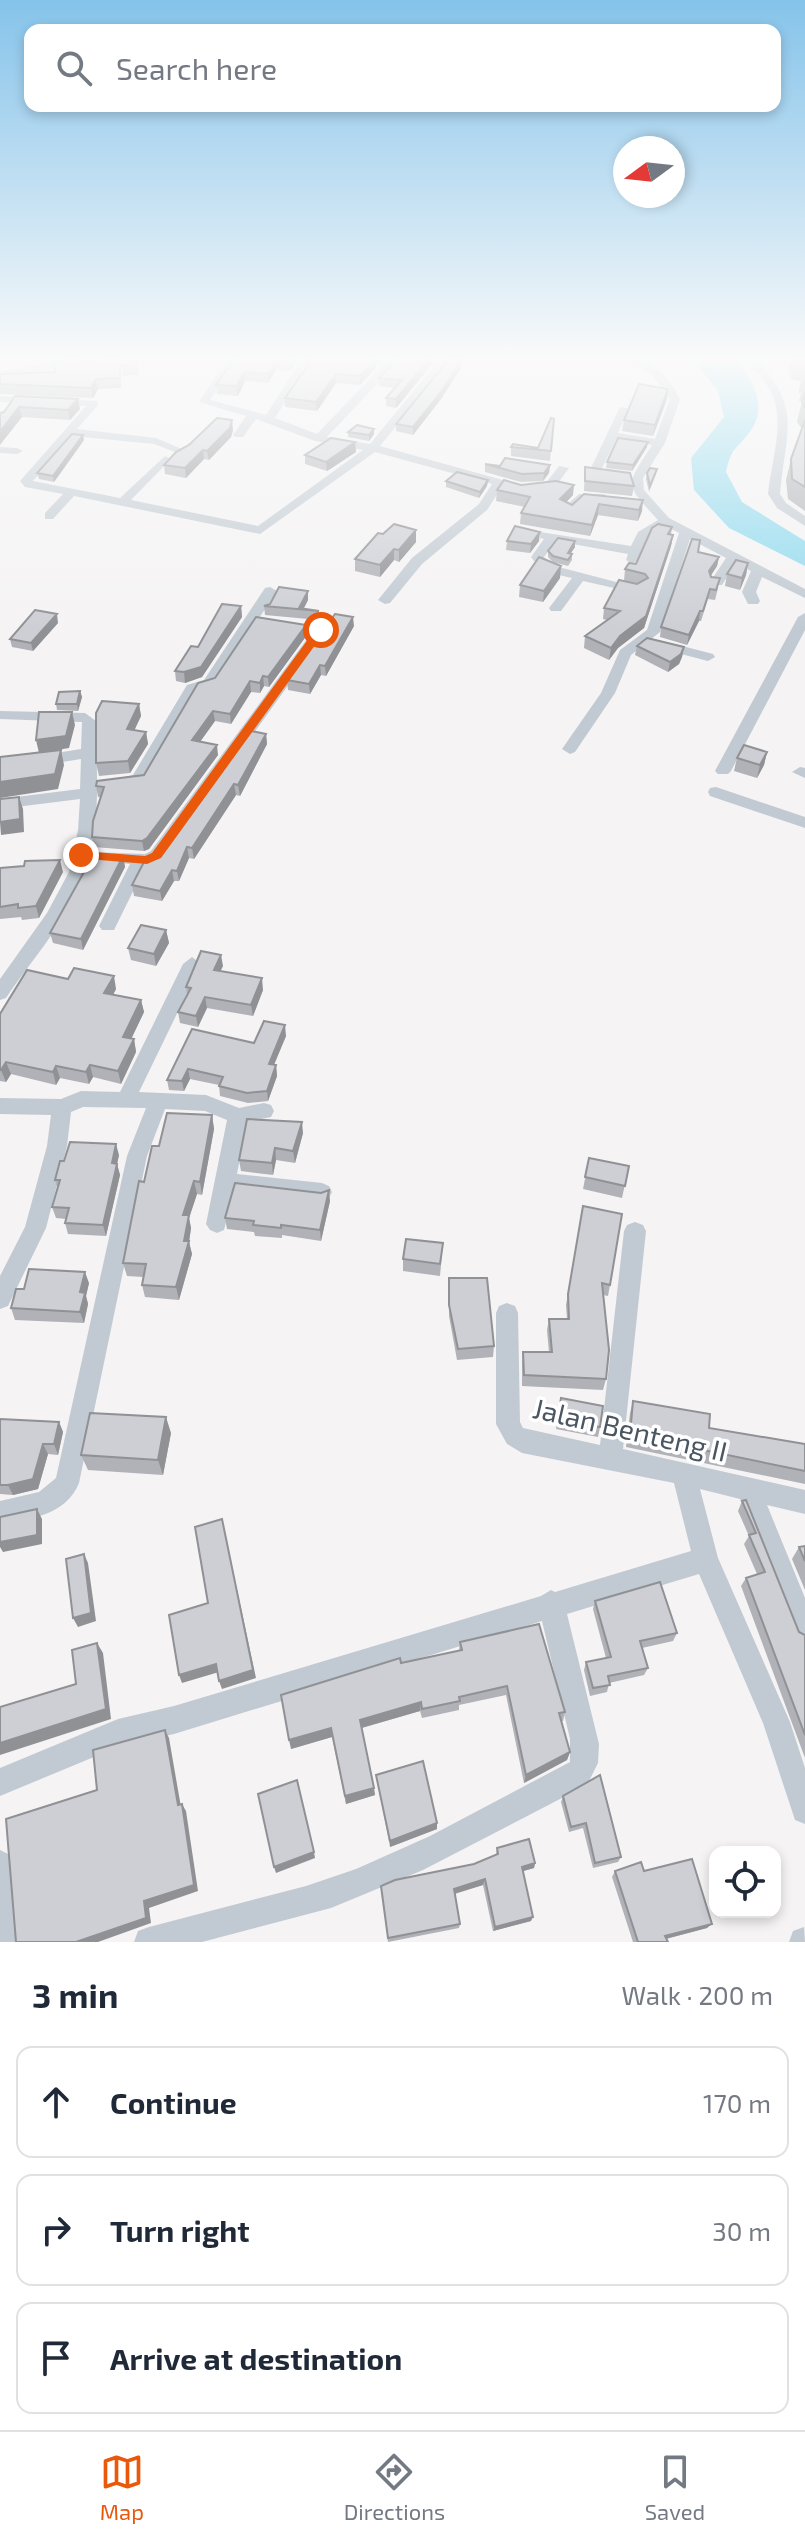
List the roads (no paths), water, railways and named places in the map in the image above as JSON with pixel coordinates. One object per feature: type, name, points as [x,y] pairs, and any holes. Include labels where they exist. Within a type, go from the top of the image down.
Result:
[{"type":"street","points":[[56,448],[26,481],[29,484],[125,500],[260,530],[373,448],[520,489],[546,489],[579,498],[634,502],[805,594]]},
{"type":"street","points":[[172,448],[183,452]]},
{"type":"street","points":[[595,472],[607,448]]},
{"type":"street","points":[[634,502],[638,491],[637,478],[656,448]]},
{"type":"street","points":[[783,448],[774,494],[781,505],[805,522]]},
{"type":"street","points":[[0,450],[17,451]]},
{"type":"street","points":[[125,500],[165,459]]},
{"type":"street","points":[[546,489],[557,468],[609,474]]},
{"type":"street","points":[[623,476],[637,478]]},
{"type":"street","points":[[385,600],[417,561],[483,507],[499,483]]},
{"type":"street","points":[[49,516],[71,492]]},
{"type":"street","points":[[568,510],[574,499],[579,498]]},
{"type":"street","points":[[630,567],[642,535],[665,521]]},
{"type":"street","points":[[527,532],[635,551]]},
{"type":"street","points":[[570,749],[608,693],[625,653],[653,632],[686,532]]},
{"type":"street","points":[[553,536],[537,557],[546,568],[636,589]]},
{"type":"street","points":[[717,582],[733,557]]},
{"type":"street","points":[[753,601],[749,592],[758,569]]},
{"type":"street","points":[[556,608],[579,577]]},
{"type":"street","points":[[0,804],[137,780],[192,688],[209,683],[258,621],[270,591]]},
{"type":"street","points":[[723,771],[805,617]]},
{"type":"street","points":[[81,855],[140,860],[157,855],[324,626],[299,627]]},
{"type":"street","points":[[645,640],[708,657]]},
{"type":"street","points":[[0,715],[85,717],[89,721],[88,789],[81,855],[69,891],[0,993]]},
{"type":"street","points":[[0,767],[88,753]]},
{"type":"street","points":[[716,792],[805,823]]},
{"type":"street","points":[[108,926],[140,860]]},
{"type":"street","points":[[125,1101],[192,964]]},
{"type":"street","points":[[0,1106],[62,1107],[81,1099],[206,1103],[238,1116],[264,1111]]},
{"type":"street","points":[[0,1513],[48,1503],[60,1496],[67,1483],[137,1156],[158,1102]]},
{"type":"street","points":[[0,1299],[35,1228],[57,1146],[62,1107]]},
{"type":"street","points":[[217,1224],[238,1116]]},
{"type":"street","points":[[226,1181],[322,1192]]},
{"type":"street","points":[[610,1458],[635,1231]]},
{"type":"street","name":"Jalan Benteng II","points":[[507,1313],[508,1424],[522,1441],[684,1473],[805,1502]]},
{"type":"street","points":[[684,1473],[706,1559],[776,1722],[805,1810]]},
{"type":"street","points":[[748,1488],[805,1630]]},
{"type":"street","points":[[0,1782],[118,1733],[174,1720],[551,1603],[706,1559]]},
{"type":"street","points":[[149,1942],[205,1924],[301,1903],[356,1884],[420,1856],[577,1775],[582,1770],[586,1751],[551,1603]]},
{"type":"street","points":[[0,1865],[5,1942]]},
{"type":"water","points":[[699,448],[737,448],[726,472],[742,502],[805,541],[805,566],[729,528],[694,490],[691,458]]}]
